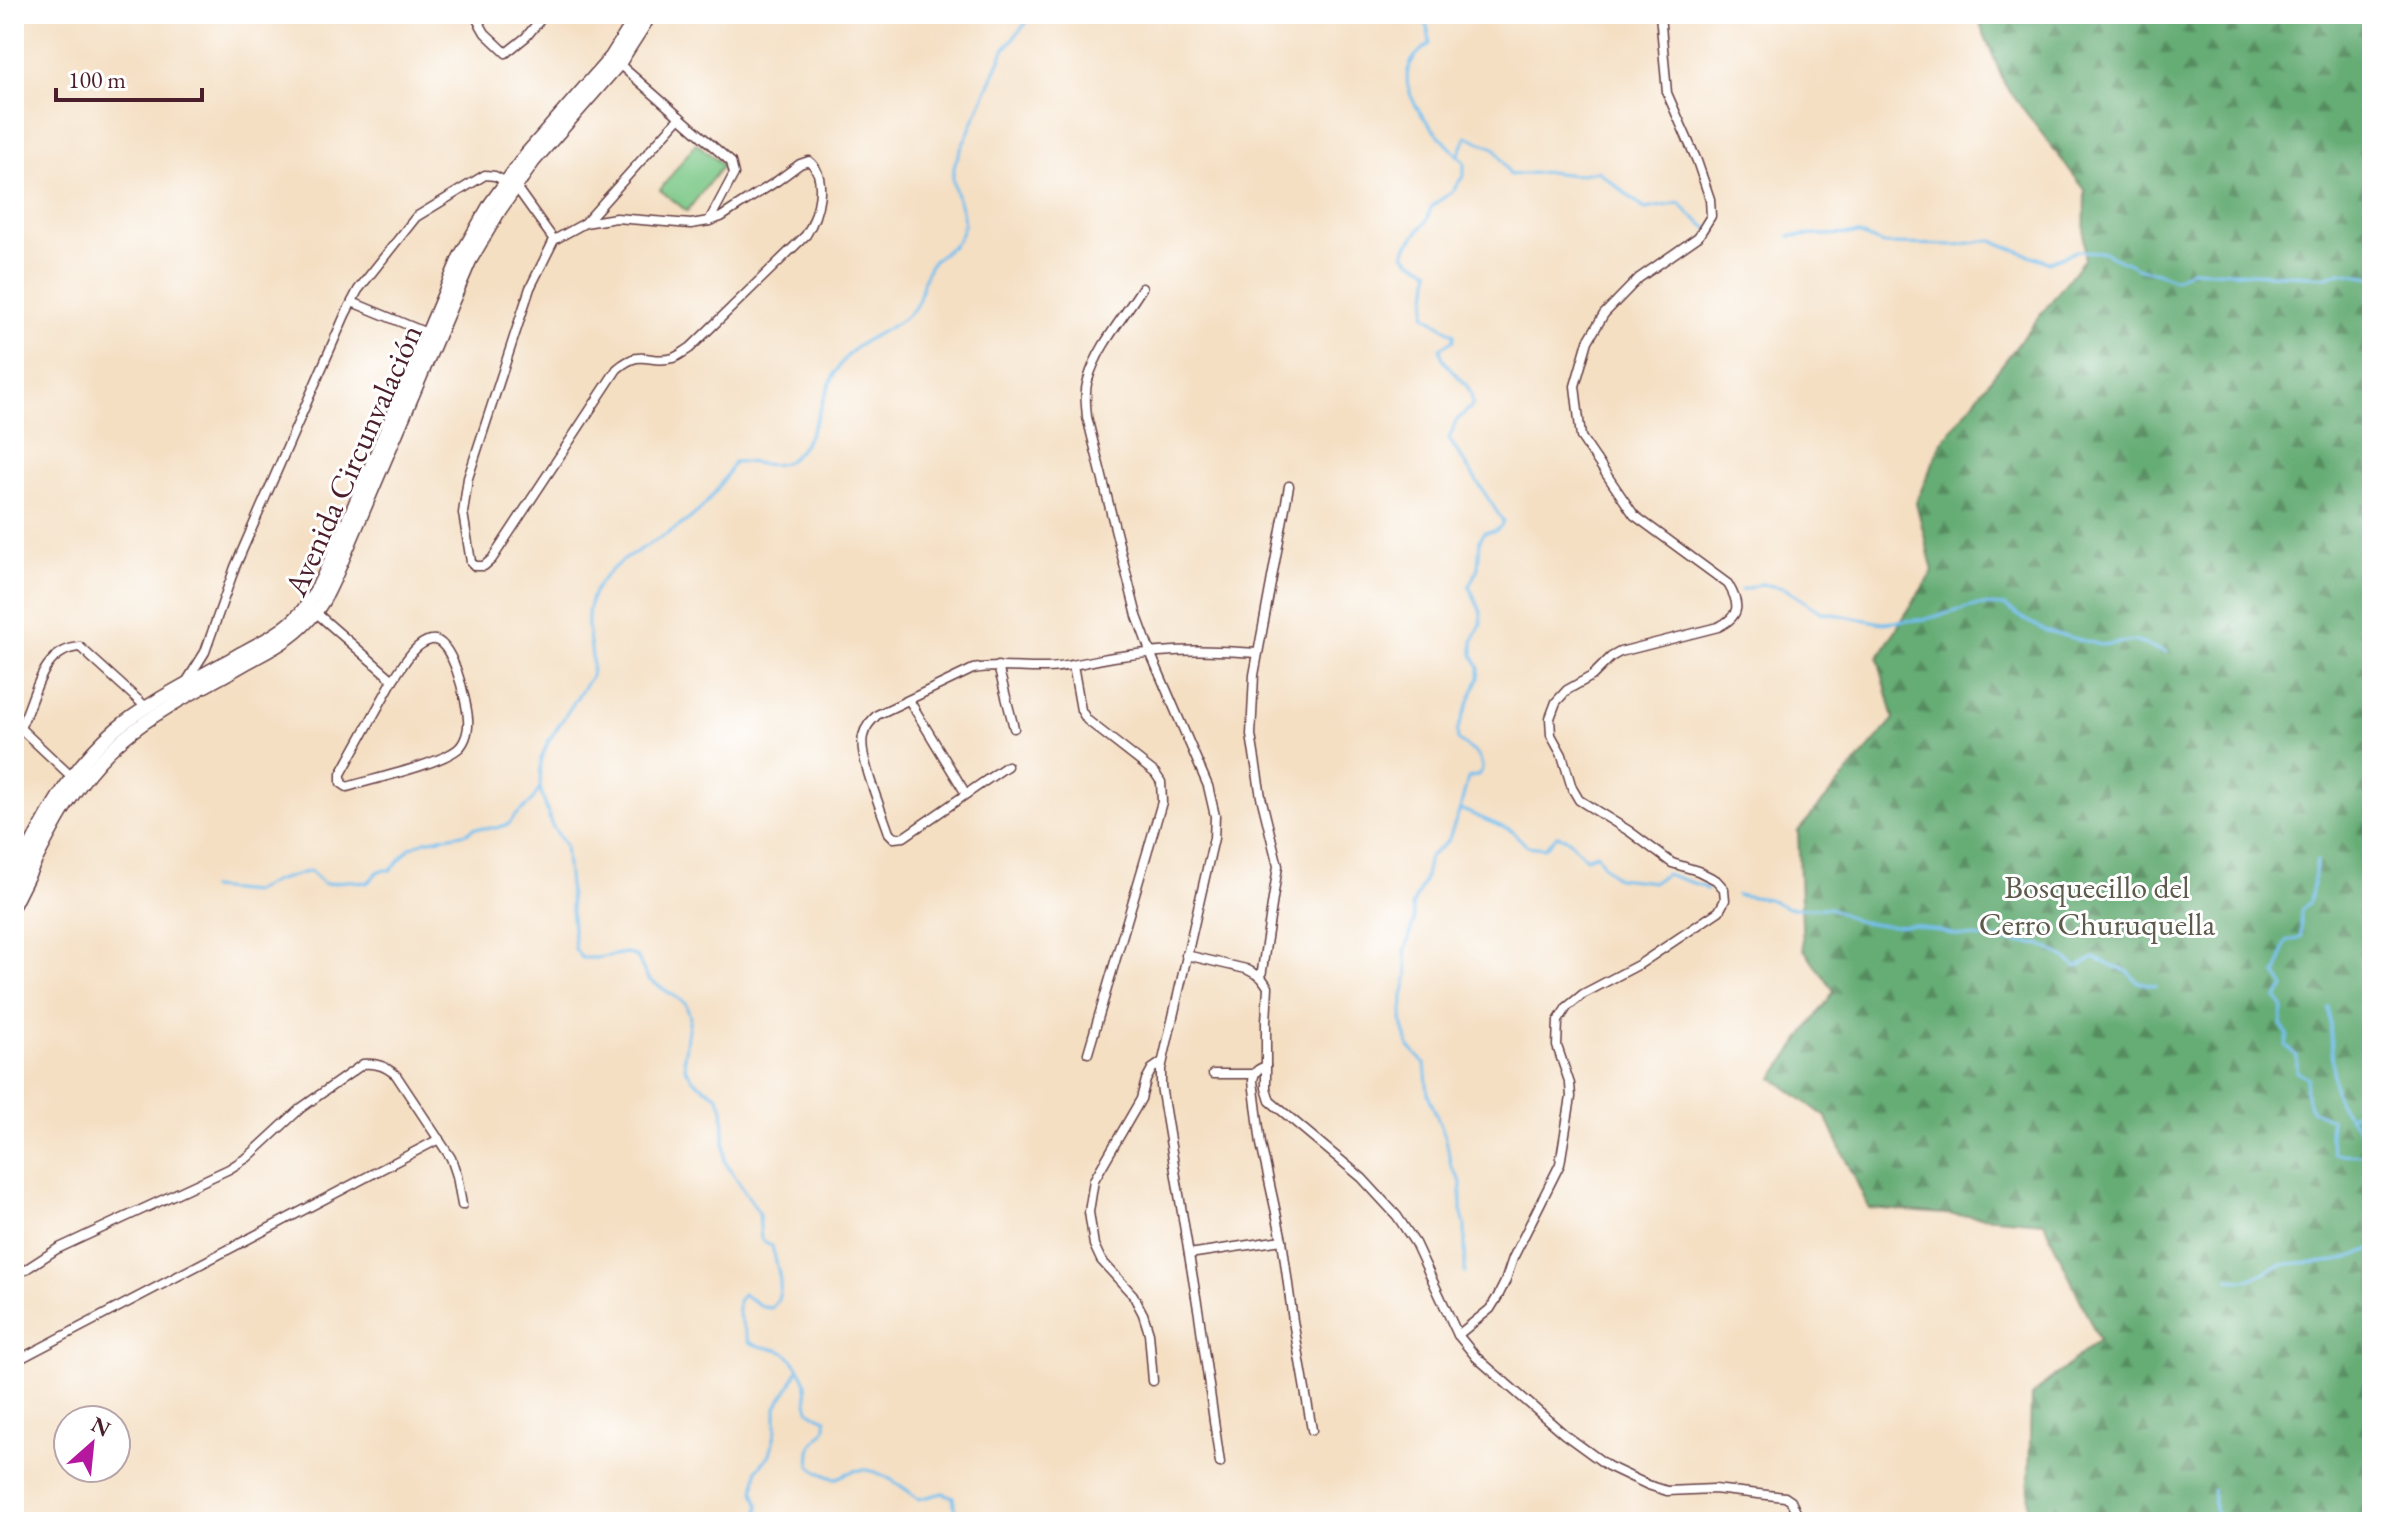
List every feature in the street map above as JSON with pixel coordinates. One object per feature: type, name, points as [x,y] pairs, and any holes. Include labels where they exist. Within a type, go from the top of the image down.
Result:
[{"type":"main road","name":"Avenida Circunvalación","points":[[615,60],[638,14]]},
{"type":"main road","name":"Avenida Circunvalación","points":[[14,879],[41,825],[72,777],[116,729],[272,636],[326,597],[470,261],[500,210],[526,154],[615,60],[651,14]]},
{"type":"main road","name":"Avenida Circunvalación","points":[[14,904],[63,808],[108,752],[141,725],[278,645],[308,621],[316,591],[460,256],[490,204],[511,184]]},
{"type":"street","points":[[474,14],[485,33],[506,53],[526,37],[545,14]]},
{"type":"street","points":[[1458,1335],[1490,1309],[1498,1296],[1513,1258],[1560,1164],[1571,1097],[1570,1084],[1557,1046],[1556,1032],[1562,1014],[1583,994],[1640,964],[1719,911],[1725,900],[1724,889],[1716,880],[1672,863],[1579,800],[1551,735],[1550,718],[1556,702],[1567,690],[1592,676],[1611,657],[1634,647],[1718,627],[1730,622],[1737,611],[1737,598],[1728,584],[1634,515],[1581,437],[1575,386],[1588,341],[1604,314],[1639,278],[1698,237],[1711,216],[1710,199],[1697,161],[1667,93],[1660,14]]},
{"type":"street","points":[[615,60],[731,162],[734,174],[709,221]]},
{"type":"street","points":[[585,223],[616,218],[691,224],[709,221],[721,217],[809,161],[815,166],[820,182],[817,209],[806,235],[690,348],[675,358],[638,356],[617,369],[492,559],[484,566],[475,566],[471,562],[463,513],[468,478],[530,288],[554,240],[585,223],[680,117]]},
{"type":"street","points":[[183,687],[205,652],[235,567],[352,302],[358,290],[416,217],[485,175],[495,176],[511,184],[554,240]]},
{"type":"street","points":[[1142,288],[1100,352],[1088,380],[1085,398],[1087,417],[1133,601],[1151,652],[1208,786],[1215,816],[1214,838],[1163,1061],[1161,1086],[1220,1463]]},
{"type":"street","points":[[352,302],[427,333]]},
{"type":"street","points":[[1261,977],[1278,866],[1261,797],[1251,735],[1254,675],[1289,486]]},
{"type":"street","points":[[311,608],[393,680]]},
{"type":"street","points":[[430,639],[446,647],[456,667],[468,719],[467,733],[461,746],[444,757],[347,787],[341,783],[341,774],[393,680],[418,647],[430,639]]},
{"type":"street","points":[[14,738],[21,729],[41,673],[68,647],[80,647],[147,708]]},
{"type":"street","points":[[1007,766],[904,837],[894,838],[889,833],[863,755],[862,737],[877,715],[973,669],[998,666],[1046,668],[1183,649],[1257,653]]},
{"type":"street","points":[[1073,665],[1081,710],[1087,720],[1155,773],[1161,782],[1162,802],[1088,1053]]},
{"type":"street","points":[[998,666],[1014,728]]},
{"type":"street","points":[[909,700],[966,794]]},
{"type":"street","points":[[21,729],[72,777]]},
{"type":"street","points":[[1186,955],[1246,969],[1261,977],[1268,987],[1266,1088],[1270,1101],[1362,1178],[1397,1216],[1415,1243],[1458,1335],[1476,1357],[1564,1434],[1608,1466],[1667,1491],[1714,1489],[1785,1497],[1791,1501],[1796,1512],[1795,1522]]},
{"type":"street","points":[[1153,1381],[1149,1333],[1143,1314],[1133,1295],[1101,1260],[1094,1245],[1089,1212],[1094,1180],[1141,1099],[1152,1069],[1163,1061]]},
{"type":"street","points":[[14,1277],[57,1249],[229,1169],[248,1157],[301,1108],[363,1064],[385,1066],[396,1075],[451,1158],[462,1205]]},
{"type":"street","points":[[1266,1066],[1254,1074],[1261,1144],[1282,1240],[1312,1430]]},
{"type":"street","points":[[1213,1074],[1254,1074]]},
{"type":"street","points":[[14,1362],[439,1139]]},
{"type":"street","points":[[1189,1254],[1282,1240]]},
{"type":"green space","name":"Bosquecillo del Cerro Churuquella","points":[[1976,14],[2372,14],[2372,1522],[2028,1522],[2031,1396],[2099,1340],[2044,1222],[1869,1208],[1826,1117],[1773,1078],[1834,991],[1803,948],[1798,831],[1894,719],[1878,658],[1933,571],[1916,502],[1942,442],[2084,259],[2085,190],[2005,85]]},
{"type":"green space","points":[[696,143],[723,165],[687,211],[660,190]]},
{"type":"waterway","points":[[962,1522],[956,1518],[953,1497],[943,1493],[919,1499],[875,1472],[857,1470],[835,1479],[810,1465],[811,1447],[824,1431],[826,1419],[810,1411],[805,1382],[792,1360],[781,1351],[749,1342],[738,1312],[738,1301],[743,1294],[763,1307],[771,1308],[779,1295],[780,1279],[772,1246],[761,1239],[759,1213],[725,1162],[723,1108],[718,1096],[693,1080],[685,1067],[690,1016],[685,1003],[648,979],[637,957],[626,953],[582,958],[575,949],[565,845],[551,824],[540,788],[541,759],[548,742],[591,676],[589,608],[604,577],[632,554],[693,516],[716,491],[734,462],[772,465],[793,457],[810,434],[839,366],[862,343],[902,320],[914,309],[931,264],[955,243],[963,227],[963,214],[953,181],[955,163],[1005,48],[1034,14]]},
{"type":"waterway","points":[[1420,14],[1428,29],[1430,44],[1414,58],[1407,73],[1409,89],[1426,121],[1464,162],[1464,175],[1451,193],[1431,208],[1427,220],[1404,254],[1430,270],[1425,315],[1454,334],[1454,340],[1440,348],[1442,357],[1464,382],[1472,397],[1472,406],[1456,421],[1449,439],[1503,521],[1495,531],[1484,532],[1480,540],[1478,568],[1469,586],[1481,612],[1481,624],[1473,641],[1479,678],[1457,731],[1458,740],[1478,756],[1482,770],[1468,778],[1448,841],[1429,857],[1424,881],[1412,906],[1414,921],[1405,952],[1408,975],[1402,1023],[1409,1047],[1425,1064],[1428,1094],[1446,1139],[1451,1166],[1461,1182],[1465,1273]]},
{"type":"waterway","points":[[1458,156],[1467,136],[1496,149],[1510,175],[1548,172],[1575,175],[1598,171],[1645,209],[1680,203],[1713,232]]},
{"type":"waterway","points":[[1789,236],[1858,234],[1883,244],[1957,245],[1990,240],[2048,262],[2077,251],[2104,252],[2139,269],[2158,272],[2174,280],[2191,270],[2327,277],[2340,272],[2372,277]]},
{"type":"waterway","points":[[1741,590],[1761,584],[1784,588],[1821,612],[1883,623],[1926,619],[1979,605],[2005,606],[2045,631],[2101,645],[2134,641],[2166,652]]},
{"type":"waterway","points":[[210,888],[253,892],[275,881],[310,871],[326,884],[348,881],[367,883],[379,871],[391,870],[410,848],[425,841],[467,833],[474,828],[496,828],[509,824],[540,788]]},
{"type":"waterway","points":[[1460,809],[1512,831],[1527,846],[1545,848],[1557,835],[1569,840],[1586,858],[1597,854],[1617,878],[1654,882],[1666,874],[1707,890]]},
{"type":"waterway","points":[[2317,861],[2310,902],[2301,910],[2301,937],[2287,941],[2276,975],[2284,988],[2277,998],[2283,1009],[2281,1025],[2288,1035],[2286,1046],[2297,1056],[2297,1072],[2308,1077],[2305,1090],[2311,1110],[2331,1119],[2330,1136],[2334,1154],[2372,1155]]},
{"type":"waterway","points":[[1737,895],[1768,899],[1788,908],[1830,908],[1856,921],[1889,926],[1914,925],[1956,935],[2042,945],[2076,967],[2094,958],[2128,972],[2138,982],[2156,986]]},
{"type":"waterway","points":[[2329,1008],[2335,1092],[2339,1103],[2372,1147]]},
{"type":"waterway","points":[[2350,1115],[2372,1106]]},
{"type":"waterway","points":[[2229,1279],[2247,1280],[2283,1265],[2341,1260],[2372,1249]]},
{"type":"waterway","points":[[756,1522],[759,1506],[754,1492],[757,1470],[770,1454],[776,1430],[776,1407],[797,1371]]},
{"type":"waterway","points":[[2213,1490],[2220,1522]]}]
